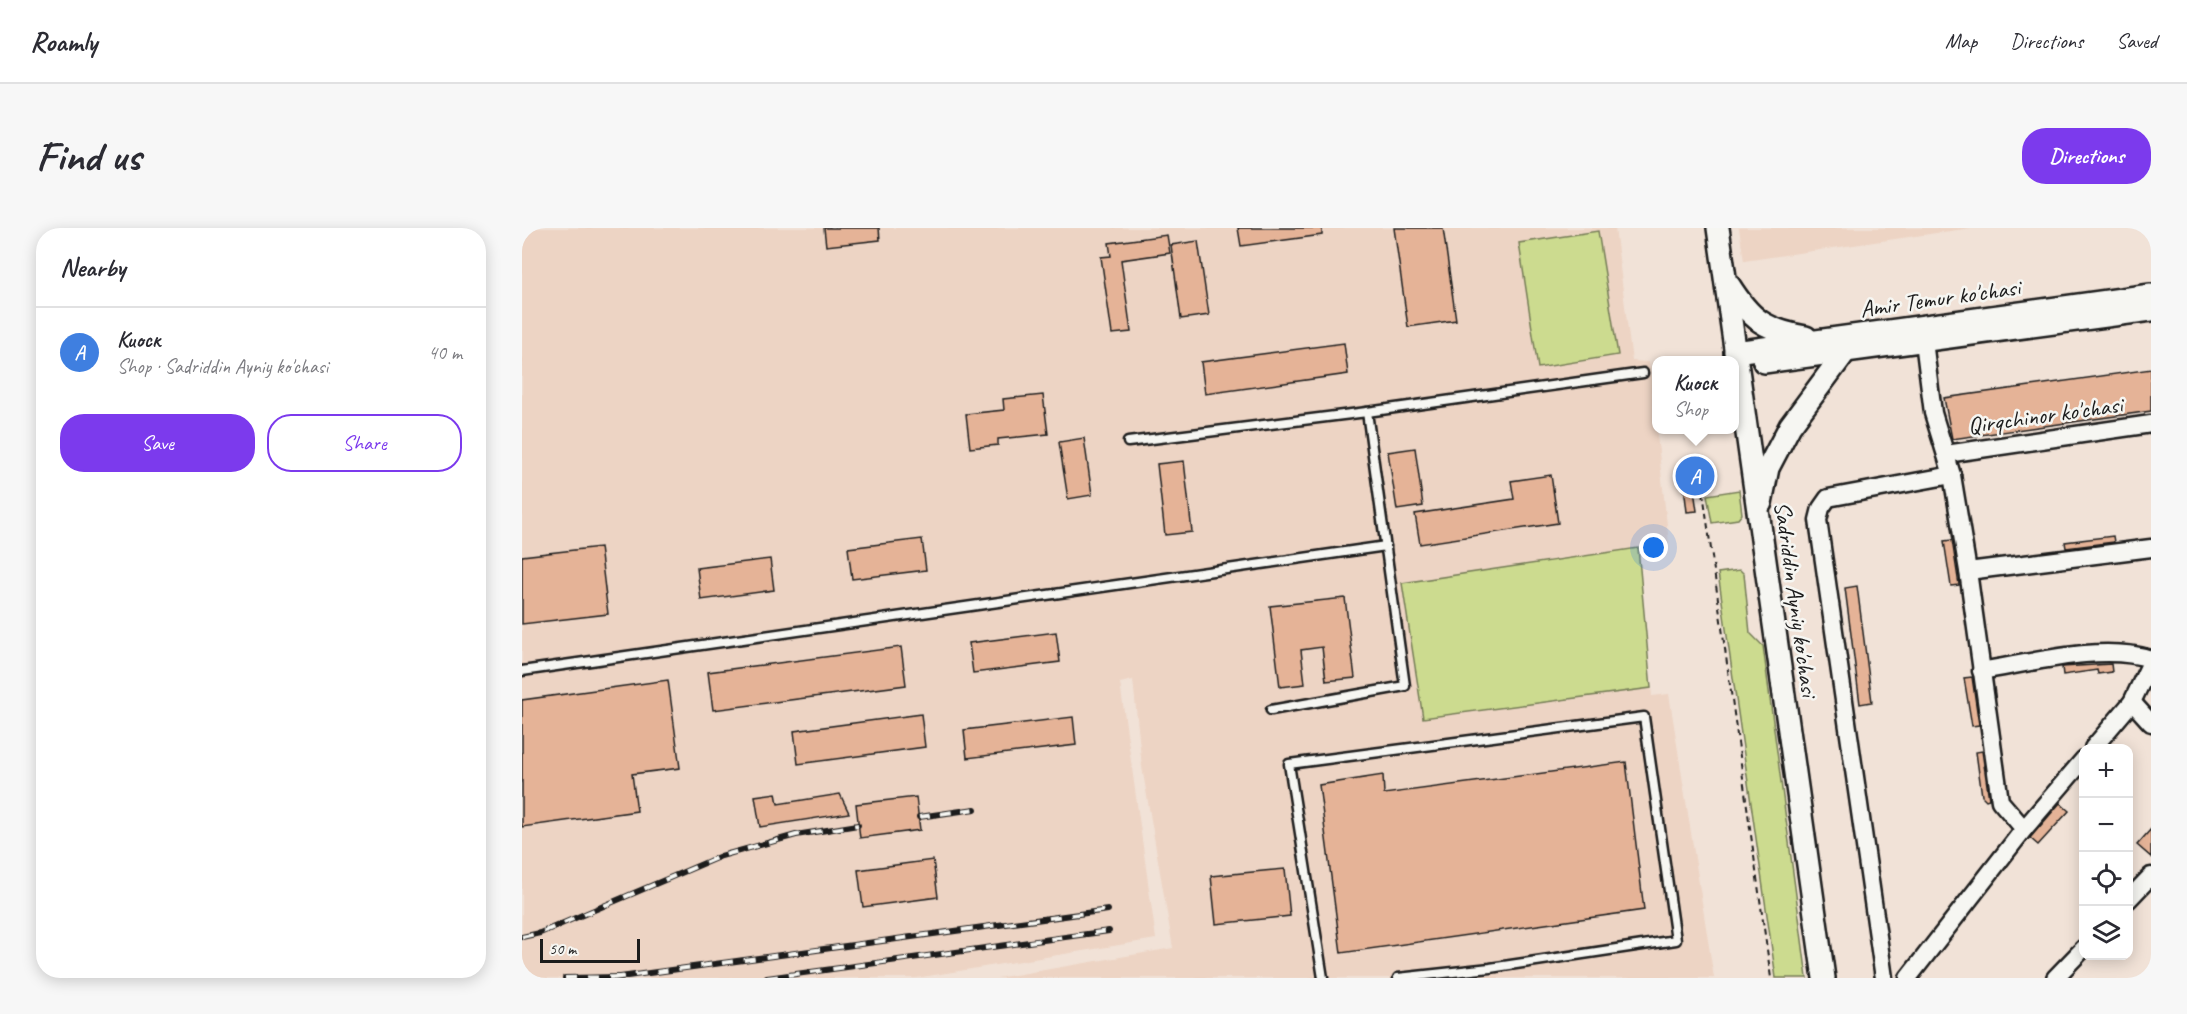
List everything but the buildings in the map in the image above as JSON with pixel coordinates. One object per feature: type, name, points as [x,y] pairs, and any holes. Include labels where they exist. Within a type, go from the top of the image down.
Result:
[{"type":"street","name":"Sadriddin Ayniy ko'chasi","points":[[1718,228],[1736,356]]},
{"type":"street","points":[[1725,277],[1743,307],[1756,321],[1787,334],[1818,340]]},
{"type":"street","name":"Amir Temur ko'chasi","points":[[1739,358],[1818,340],[2151,295]]},
{"type":"street","name":"Amir Temur ko'chasi","points":[[1739,359],[1845,352],[2151,310]]},
{"type":"street","name":"Qirqchinor ko'chasi","points":[[1924,341],[1934,413],[1952,475],[1968,571],[2000,801],[2025,829]]},
{"type":"street","points":[[1758,515],[1768,468],[1790,426],[1845,352]]},
{"type":"street","name":"Sadriddin Ayniy ko'chasi","points":[[1739,380],[1824,978]]},
{"type":"street","name":"Qirqchinor ko'chasi","points":[[1946,454],[2151,424]]},
{"type":"street","points":[[1884,978],[1818,520],[1821,508],[1828,498],[1952,475]]},
{"type":"street","points":[[1968,571],[2151,548]]},
{"type":"street","points":[[1981,671],[2091,655],[2136,654],[2151,661],[2132,702],[2096,744]]},
{"type":"street","points":[[2132,702],[2151,723]]},
{"type":"street","points":[[1908,978],[2025,829],[2079,765]]},
{"type":"street","points":[[2133,895],[2151,876]]},
{"type":"street","points":[[2055,978],[2079,953]]},
{"type":"lane","points":[[1128,442],[1367,412],[1643,373]]},
{"type":"lane","points":[[1271,710],[1405,686],[1367,412]]},
{"type":"lane","points":[[522,671],[1386,546]]},
{"type":"lane","points":[[1323,978],[1289,764],[1644,717],[1676,940],[1490,968],[1398,978]]},
{"type":"lane","points":[[1490,968],[1491,978]]},
{"type":"path","points":[[1703,492],[1771,978]]},
{"type":"shaded area","points":[[522,228],[1615,228],[1632,361],[1649,362],[1652,389],[1652,434],[1657,434],[1669,543],[1638,548],[1652,696],[1669,694],[1714,978],[997,978],[1173,948],[1142,767],[1133,680],[1120,683],[1156,939],[916,978],[522,978]]},
{"type":"shaded area","points":[[1739,228],[1971,228],[1744,261]]},
{"type":"green space","points":[[1598,231],[1618,355],[1538,368],[1519,243]]},
{"type":"green space","points":[[1739,490],[1742,514],[1738,519],[1712,523],[1707,495]]},
{"type":"green space","points":[[1638,548],[1651,688],[1423,718],[1402,583]]},
{"type":"green space","points":[[1740,570],[1744,574],[1750,633],[1763,646],[1807,978],[1776,978],[1718,573]]},
{"type":"railway","points":[[919,817],[975,809]]},
{"type":"railway","points":[[522,937],[540,933],[721,856],[796,835],[858,825]]},
{"type":"railway","points":[[613,978],[1108,910]]},
{"type":"railway","points":[[767,978],[1109,931]]},
{"type":"railway","points":[[565,978],[621,977]]},
{"type":"place","name":"Киоск","points":[[1695,476]]}]
